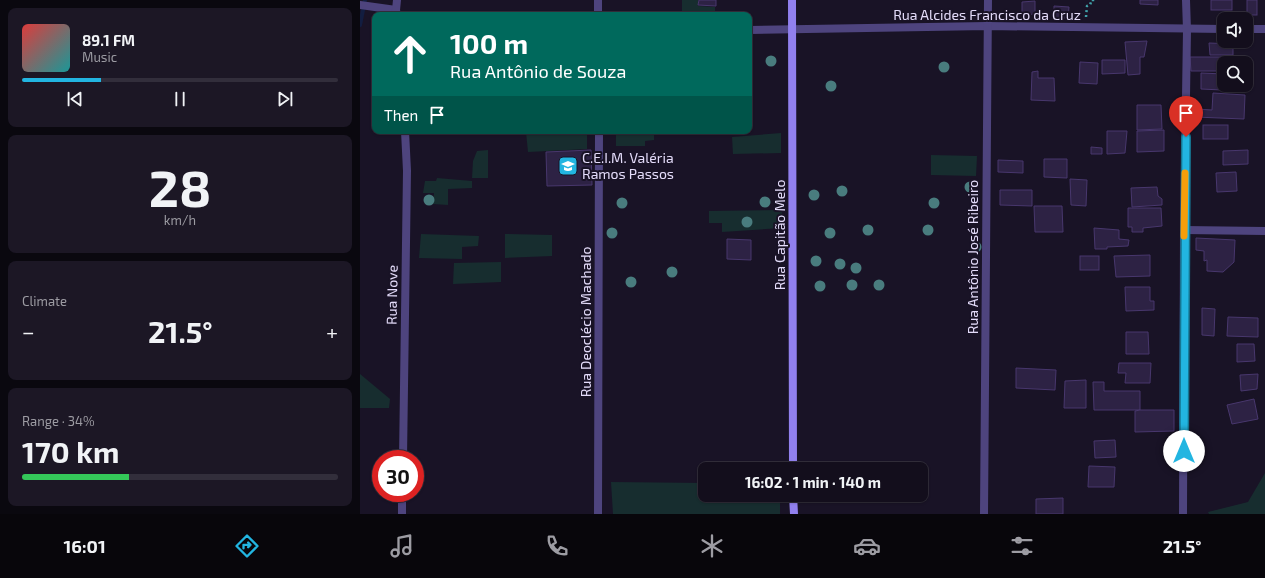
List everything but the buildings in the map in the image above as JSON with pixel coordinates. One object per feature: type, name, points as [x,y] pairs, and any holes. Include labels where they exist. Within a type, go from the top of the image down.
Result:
[{"type":"main road","name":"Rua Capitão Melo","points":[[792,0],[793,462]]},
{"type":"main road","points":[[793,502],[794,514]]},
{"type":"street","points":[[360,5],[396,12],[397,0]]},
{"type":"street","points":[[598,0],[598,12]]},
{"type":"street","name":"Rua Antônio José Ribeiro","points":[[984,514],[988,0]]},
{"type":"street","points":[[1184,514],[1186,0]]},
{"type":"street","name":"Rua Alcides Francisco da Cruz","points":[[752,30],[987,26],[1217,30]]},
{"type":"street","points":[[1253,29],[1265,29]]},
{"type":"street","name":"Rua Nove","points":[[403,450],[407,171],[406,134]]},
{"type":"street","name":"Rua Deoclécio Machado","points":[[598,514],[599,134]]},
{"type":"street","points":[[1184,230],[1265,231]]},
{"type":"street","points":[[402,502],[402,514]]},
{"type":"path","points":[[1085,28],[1087,6],[1093,0]]},
{"type":"green space","points":[[682,0],[698,0],[698,6],[715,7],[715,12],[682,12]]},
{"type":"green space","points":[[781,133],[781,153],[733,154],[732,137]]},
{"type":"green space","points":[[526,134],[587,134],[587,149],[528,152]]},
{"type":"green space","points":[[654,134],[654,140],[645,141],[645,146],[616,146],[616,135]]},
{"type":"green space","points":[[488,150],[488,178],[472,178],[473,161],[477,151]]},
{"type":"green space","points":[[931,155],[977,156],[976,176],[931,175]]},
{"type":"green space","points":[[437,178],[472,181],[472,188],[448,189],[448,205],[433,204],[434,193],[423,193],[425,181],[436,181]]},
{"type":"green space","points":[[782,210],[782,228],[722,232],[722,223],[709,223],[709,211]]},
{"type":"green space","points":[[421,234],[479,236],[478,246],[462,247],[462,259],[419,258]]},
{"type":"green space","points":[[505,234],[552,235],[552,256],[505,258]]},
{"type":"green space","points":[[501,262],[501,282],[453,284],[454,263]]},
{"type":"green space","points":[[360,374],[390,399],[389,408],[360,408]]},
{"type":"green space","points":[[1265,473],[1265,514],[1209,514],[1208,512],[1248,502]]},
{"type":"green space","points":[[611,482],[698,483],[698,502],[780,502],[780,514],[613,514]]},
{"type":"waterway","points":[[360,25],[365,0]]},
{"type":"slow traffic","points":[[1184,236],[1185,173]]},
{"type":"place","name":"C.E.I.M. Valéria Ramos Passos","points":[[568,166]]},
{"type":"route","points":[[1184,451],[1184,246],[1186,137]]}]
